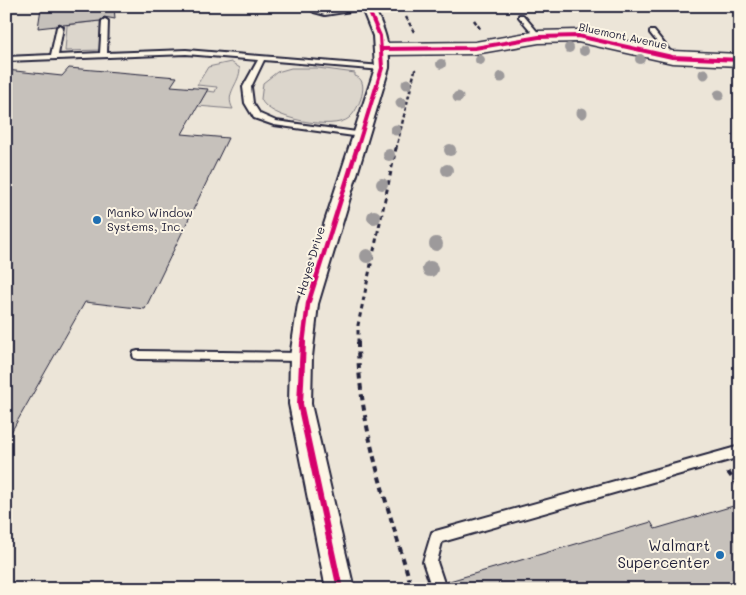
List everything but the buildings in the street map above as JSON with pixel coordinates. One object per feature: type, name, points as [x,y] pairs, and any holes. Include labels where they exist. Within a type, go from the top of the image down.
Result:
[{"type":"street","name":"Hayes Drive","points":[[340,589],[300,404],[301,357],[308,304],[362,135],[383,59],[378,26],[372,7]]},
{"type":"street","name":"Bluemont Avenue","points":[[383,59],[408,49],[475,48],[539,37],[578,36],[672,57],[740,60]]},
{"type":"lane","points":[[310,6],[316,11],[325,12],[372,7]]},
{"type":"lane","points":[[521,16],[539,37]]},
{"type":"lane","points":[[104,55],[105,21]]},
{"type":"lane","points":[[54,57],[60,27]]},
{"type":"lane","points":[[652,32],[672,57]]},
{"type":"lane","points":[[6,59],[186,52],[262,58],[383,59]]},
{"type":"lane","points":[[262,58],[247,87],[249,103],[257,116],[274,123],[362,135]]},
{"type":"lane","points":[[138,355],[301,357]]},
{"type":"lane","points":[[439,589],[430,562],[438,537],[740,451]]},
{"type":"path","points":[[406,17],[414,32],[411,36],[406,35],[409,64],[415,70],[388,182],[358,325],[358,357],[367,433],[412,589]]},
{"type":"shaded area","points":[[6,6],[740,6],[740,589],[6,589]]},
{"type":"shaded area","points":[[100,21],[100,50],[65,51],[67,25]]},
{"type":"shaded area","points":[[231,62],[240,68],[238,79],[230,98],[233,109],[198,106],[207,91],[215,92],[217,87],[197,85],[208,67]]},
{"type":"shaded area","points":[[291,68],[318,68],[355,73],[355,76],[362,83],[363,89],[360,102],[353,114],[341,122],[316,123],[288,117],[266,106],[261,99],[263,83],[277,72]]},
{"type":"cycle path","points":[[340,589],[300,404],[301,357],[308,304],[382,68],[380,36],[367,6]]},
{"type":"cycle path","points":[[383,49],[475,48],[539,37],[578,36],[672,57],[740,60]]},
{"type":"place","name":"Manko Window Systems, Inc.","points":[[97,220]]},
{"type":"place","name":"Walmart Supercenter","points":[[720,555]]}]
